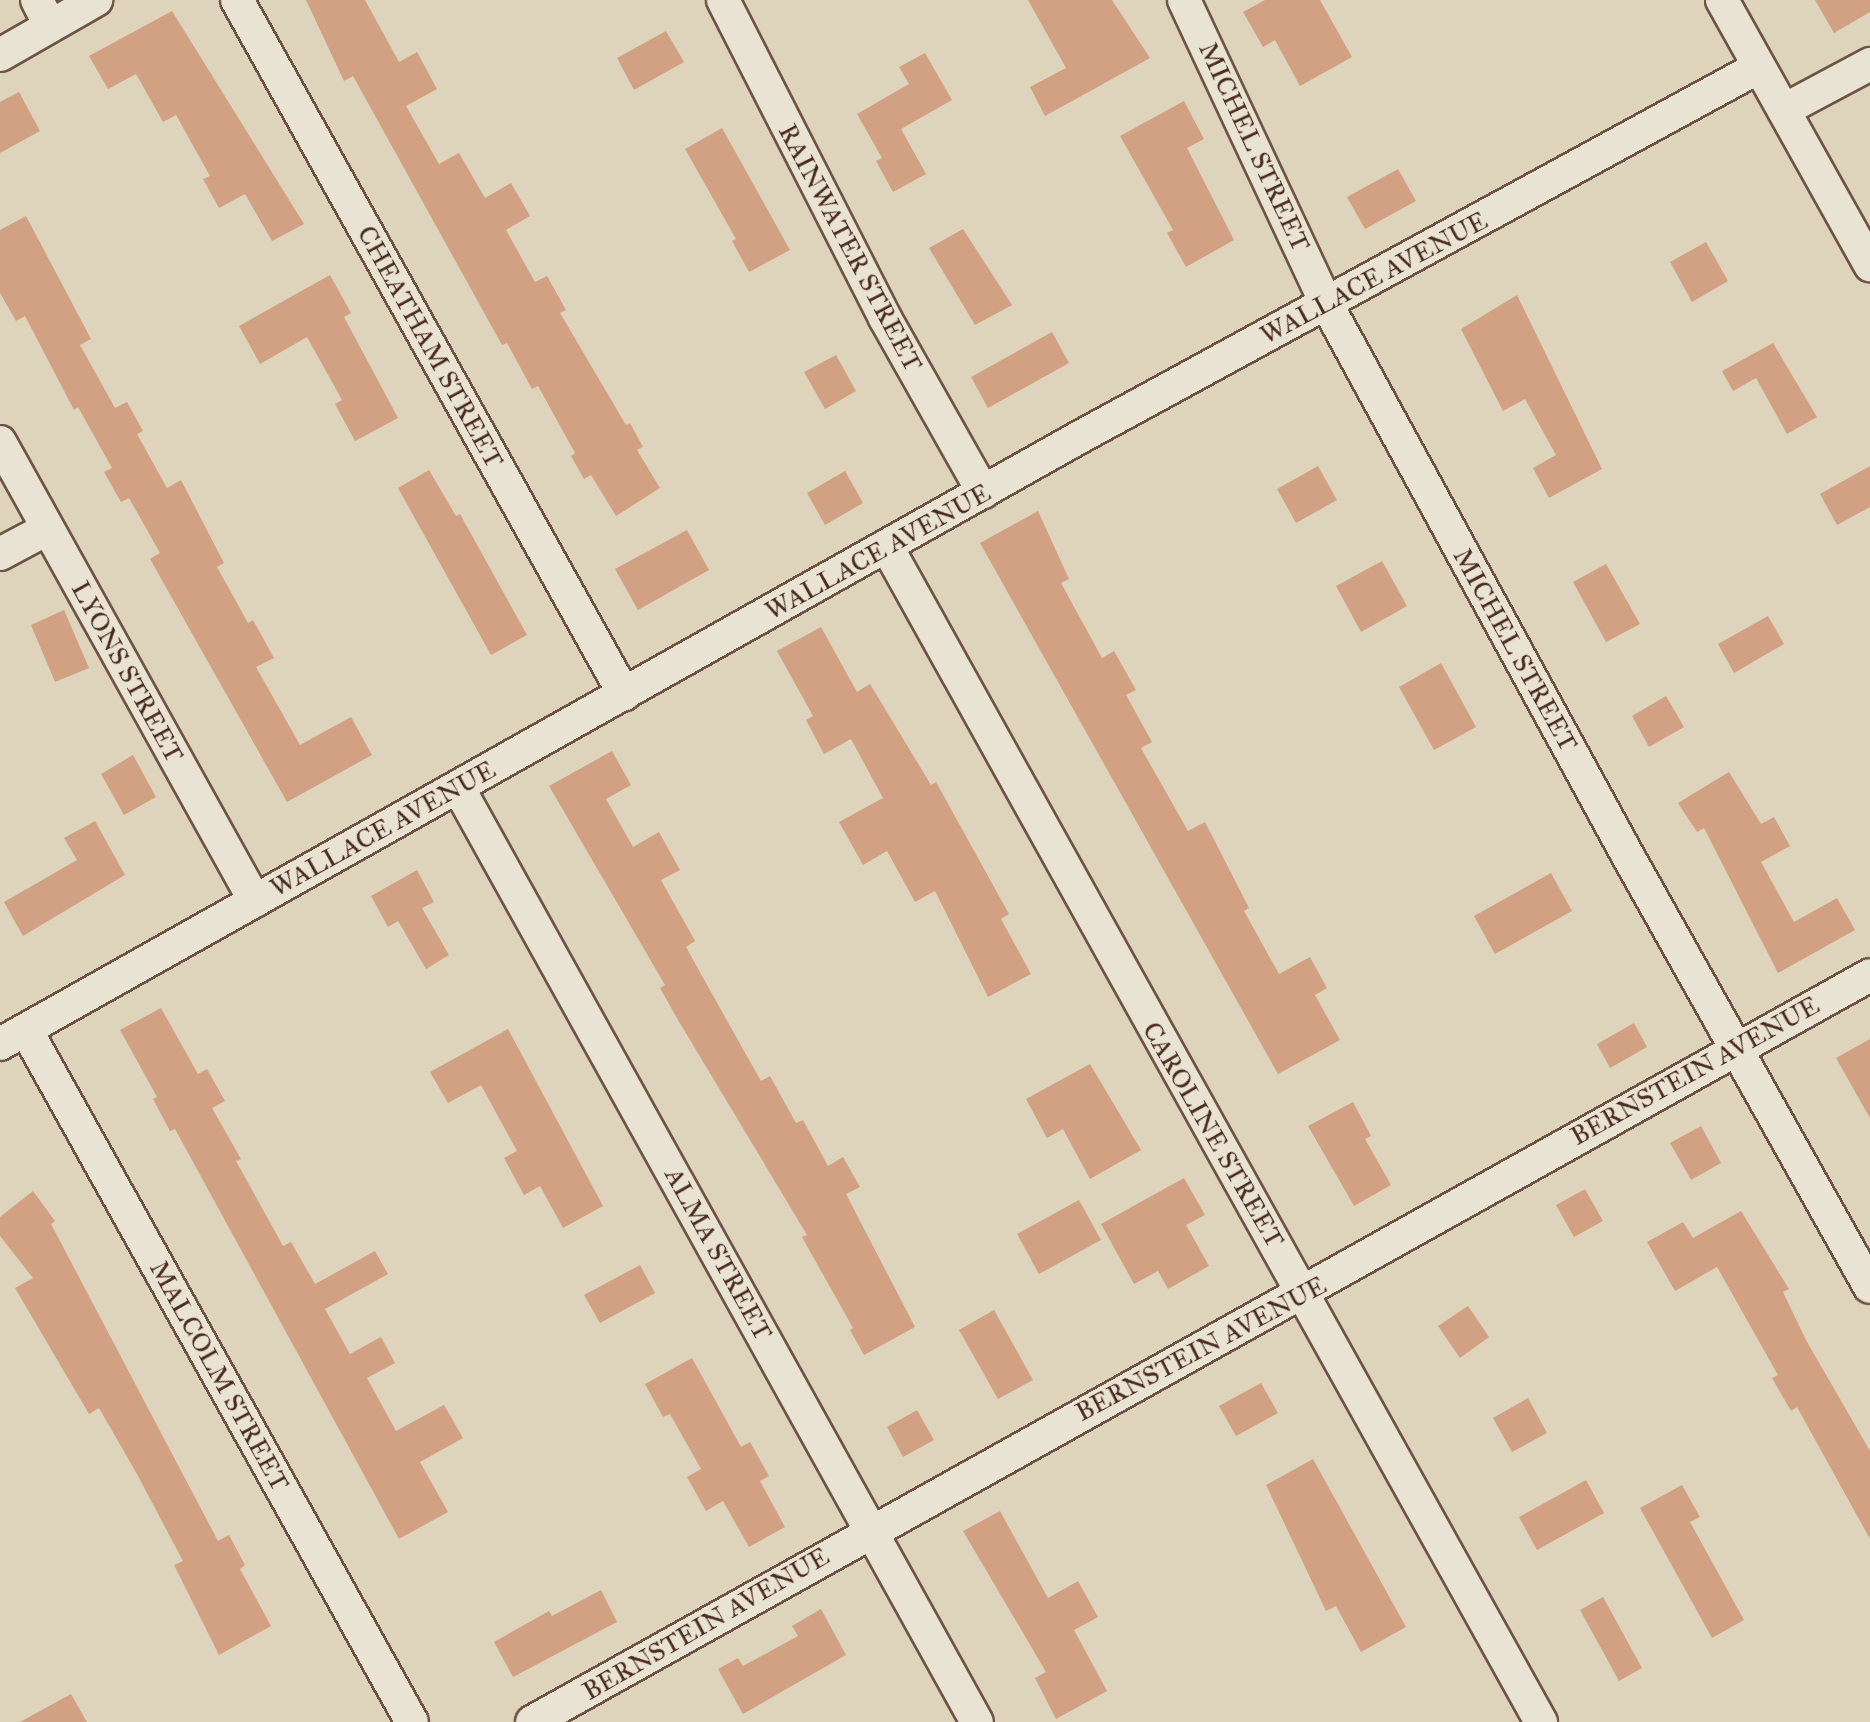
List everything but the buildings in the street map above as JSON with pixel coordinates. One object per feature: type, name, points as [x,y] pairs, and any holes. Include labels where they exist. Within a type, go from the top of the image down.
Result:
[{"type":"street","points":[[0,55],[43,13],[96,0]]},
{"type":"street","name":"CHEATHAM STREET","points":[[237,0],[624,694]]},
{"type":"street","name":"RAINWATER STREET","points":[[723,0],[885,318],[983,492]]},
{"type":"street","name":"MICHEL STREET","points":[[1184,0],[1326,303],[1734,1048],[1870,1287]]},
{"type":"street","points":[[1722,0],[1870,265]]},
{"type":"street","points":[[1784,110],[1870,64]]},
{"type":"street","name":"WALLACE AVENUE","points":[[13,1037],[983,492],[1759,67]]},
{"type":"street","name":"LYONS STREET","points":[[0,442],[255,901]]},
{"type":"street","points":[[0,554],[47,529]]},
{"type":"street","name":"CAROLINE STREET","points":[[887,547],[1151,1028],[1305,1294],[1541,1722]]},
{"type":"street","name":"ALMA STREET","points":[[458,787],[977,1722]]},
{"type":"street","name":"BERNSTEIN AVENUE","points":[[532,1722],[871,1530],[1305,1294],[1734,1048],[1870,975]]},
{"type":"street","name":"MALCOLM STREET","points":[[13,1037],[412,1722]]}]
